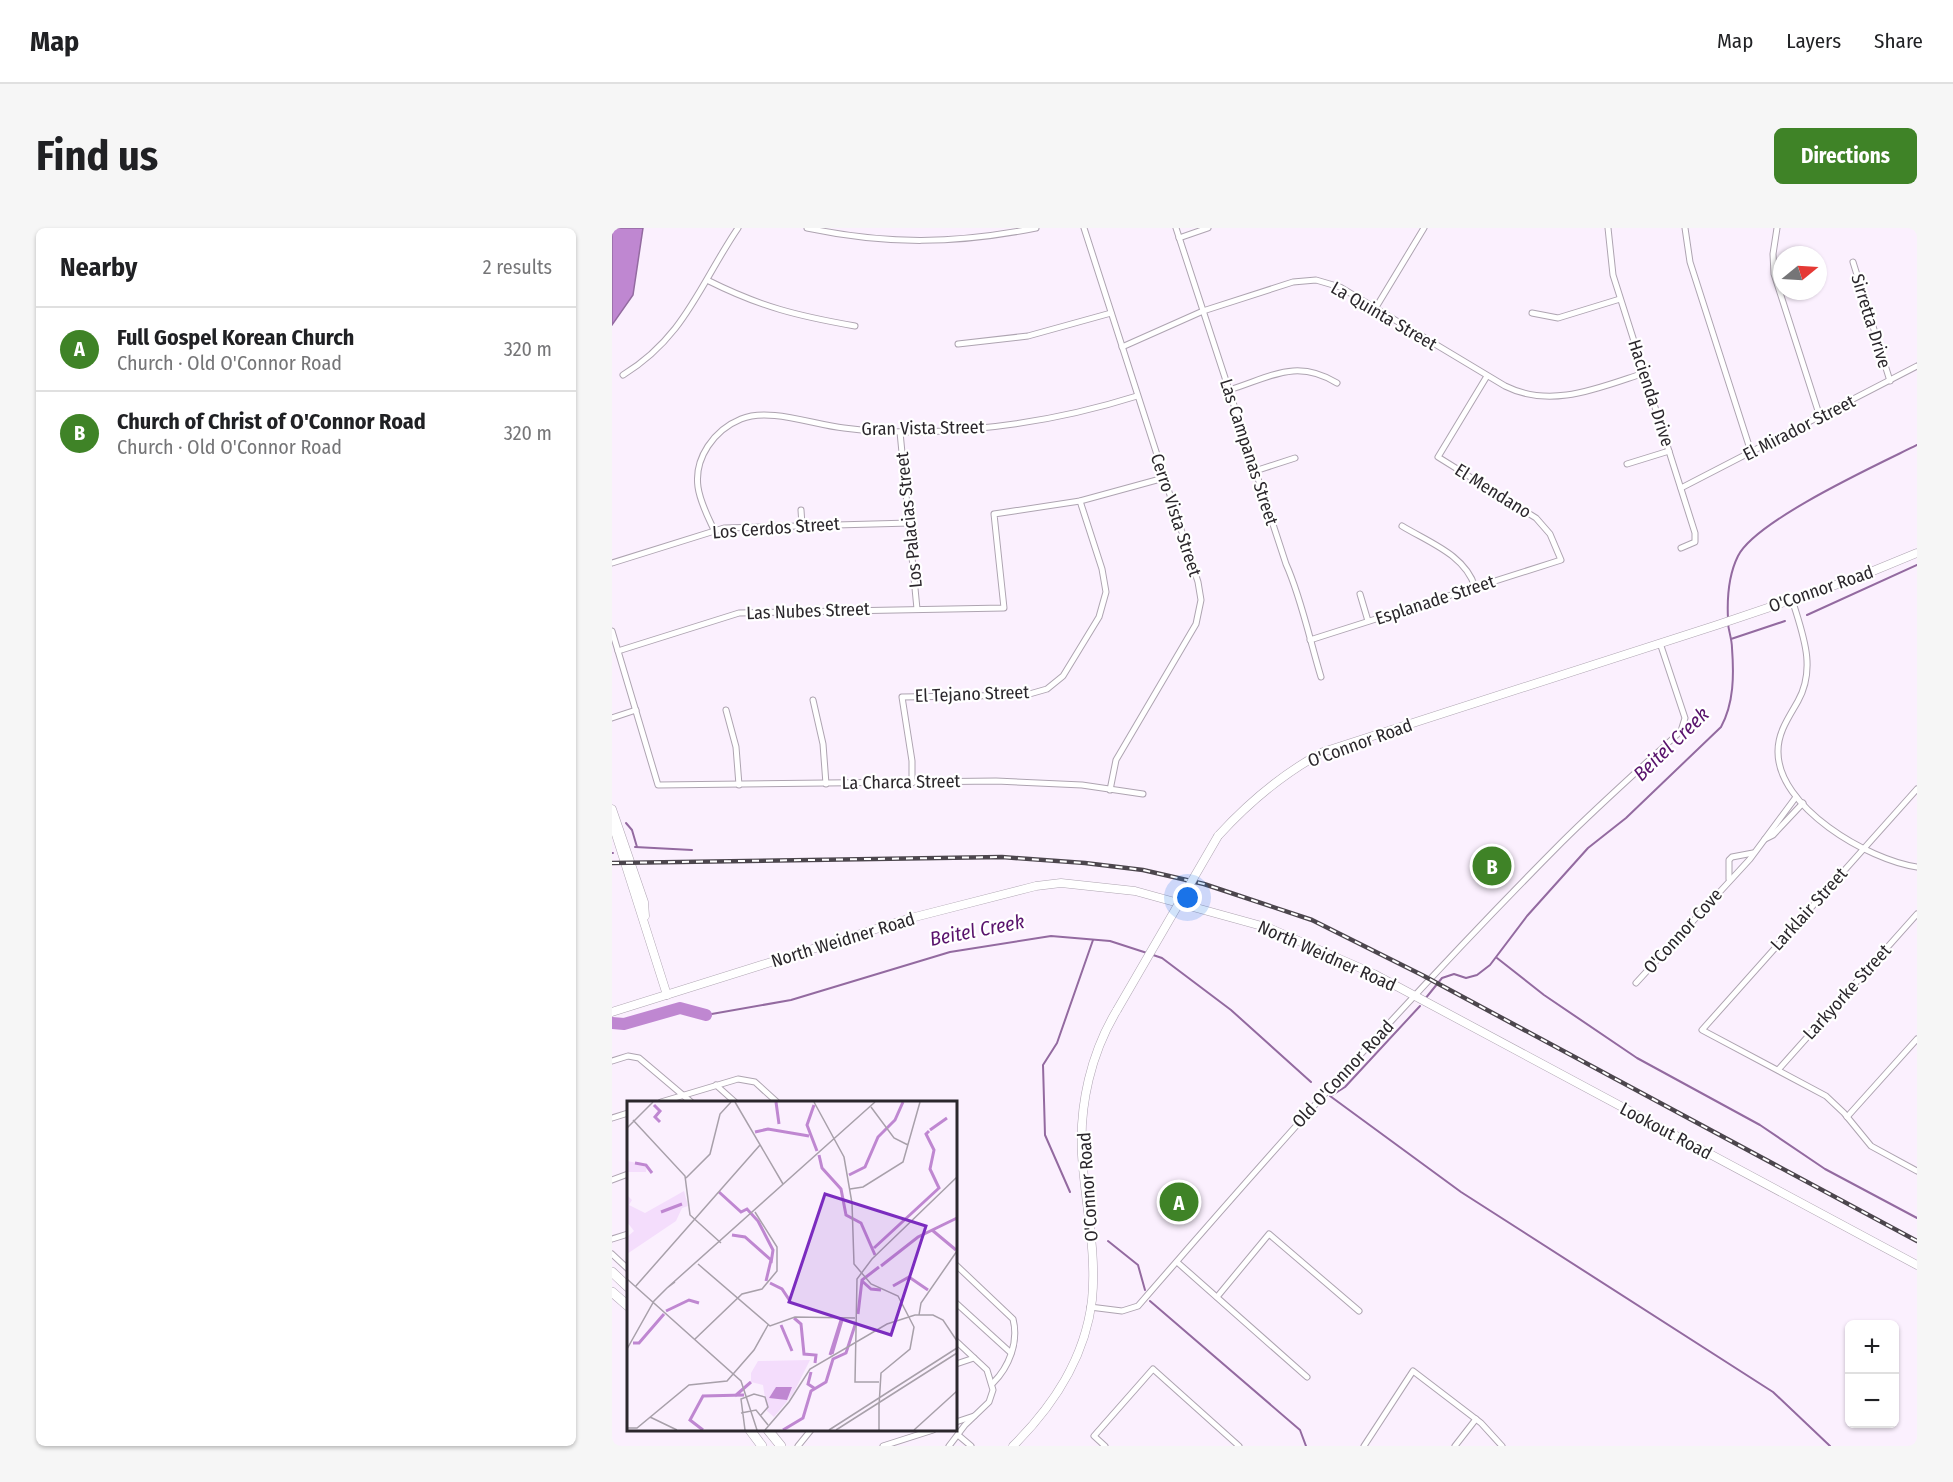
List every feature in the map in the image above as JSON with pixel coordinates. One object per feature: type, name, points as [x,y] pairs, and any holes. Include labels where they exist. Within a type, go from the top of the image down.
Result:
[{"type":"highway","points":[[612,1272],[627,1286]]},
{"type":"highway","points":[[612,1292],[627,1305]]},
{"type":"highway","points":[[751,1431],[762,1446]]},
{"type":"highway","points":[[769,1431],[781,1446]]},
{"type":"street","points":[[623,375],[661,346],[709,280],[738,228]]},
{"type":"street","points":[[807,228],[855,238],[942,242],[1036,228]]},
{"type":"street","name":"Cerro Vista Street","points":[[1084,228],[1198,582],[1199,612],[1196,624],[1116,760],[1110,790]]},
{"type":"street","name":"Las Campanas Street","points":[[1176,228],[1286,564],[1293,578],[1297,599],[1321,677]]},
{"type":"street","points":[[1179,238],[1208,228]]},
{"type":"street","points":[[1375,309],[1424,228]]},
{"type":"street","name":"Hacienda Drive","points":[[1608,228],[1609,259],[1620,299],[1696,538],[1692,544],[1681,548]]},
{"type":"street","points":[[1685,228],[1688,253],[1751,452]]},
{"type":"street","points":[[1777,228],[1773,254],[1774,274],[1820,417]]},
{"type":"street","name":"Sirretta Drive","points":[[1853,262],[1890,381]]},
{"type":"street","name":"La Quinta Street","points":[[1122,347],[1203,311],[1293,282],[1310,279],[1340,287],[1514,391],[1550,397],[1581,393],[1644,373]]},
{"type":"street","points":[[709,280],[761,306],[785,313],[855,326]]},
{"type":"street","points":[[1532,313],[1558,318],[1620,299]]},
{"type":"street","points":[[958,344],[1028,336],[1112,313]]},
{"type":"street","name":"El Mirador Street","points":[[1681,488],[1917,366]]},
{"type":"street","points":[[1229,390],[1299,369],[1320,373],[1337,382]]},
{"type":"street","name":"El Mendano","points":[[1487,376],[1438,457],[1536,518],[1550,534],[1561,560]]},
{"type":"street","name":"Gran Vista Street","points":[[714,530],[700,497],[698,479],[700,461],[714,439],[740,419],[765,414],[844,428],[900,432],[978,430],[1046,420],[1137,396]]},
{"type":"street","name":"Los Palacias Street","points":[[900,432],[917,609]]},
{"type":"street","points":[[1627,464],[1669,451]]},
{"type":"street","points":[[1255,471],[1294,458]]},
{"type":"street","points":[[1080,501],[1164,478]]},
{"type":"street","name":"Las Nubes Street","points":[[618,651],[739,613],[1004,609],[994,514],[1080,501]]},
{"type":"street","name":"El Tejano Street","points":[[912,783],[912,761],[902,696],[1026,695],[1047,689],[1063,676],[1099,617],[1106,592],[1102,569],[1080,501]]},
{"type":"street","points":[[801,510],[802,525]]},
{"type":"street","name":"Los Cerdos Street","points":[[612,563],[714,530],[802,525],[910,523]]},
{"type":"street","points":[[1402,526],[1459,560],[1467,568],[1475,587]]},
{"type":"street","name":"O'Connor Road","points":[[1013,1446],[1038,1421],[1064,1384],[1081,1346],[1090,1307],[1094,1272],[1082,1133],[1091,1070],[1105,1030],[1218,836],[1258,795],[1303,763],[1323,752],[1718,625],[1856,578],[1917,553]]},
{"type":"street","name":"Esplanade Street","points":[[1310,640],[1561,560]]},
{"type":"street","points":[[1360,594],[1368,621]]},
{"type":"street","points":[[1792,599],[1806,644],[1807,675],[1798,700],[1786,719],[1778,752],[1784,779],[1796,797],[1835,832],[1863,849],[1890,861],[1917,867]]},
{"type":"street","points":[[612,631],[636,710],[612,718]]},
{"type":"street","name":"Old O'Connor Road","points":[[1090,1307],[1122,1311],[1138,1306],[1298,1122],[1415,997],[1562,842],[1681,731],[1685,718],[1660,643]]},
{"type":"street","points":[[813,700],[823,744],[826,784]]},
{"type":"street","name":"La Charca Street","points":[[636,710],[658,785],[996,781],[1082,785],[1143,794]]},
{"type":"street","points":[[726,710],[736,747],[740,785]]},
{"type":"street","name":"Larklair Street","points":[[1778,1070],[1702,1030],[1917,789]]},
{"type":"street","name":"O'Connor Cove","points":[[1636,983],[1729,879],[1750,860],[1796,797]]},
{"type":"street","name":"O'Connor Cove","points":[[1765,839],[1773,835],[1803,803]]},
{"type":"street","points":[[612,809],[644,902],[646,927]]},
{"type":"street","points":[[612,822],[667,995]]},
{"type":"street","name":"O'Connor Cove","points":[[1729,879],[1729,860],[1732,857],[1753,853]]},
{"type":"street","name":"North Weidner Road","points":[[612,1012],[911,918],[1036,886],[1061,883],[1135,891],[1269,927],[1374,974],[1415,997]]},
{"type":"street","name":"Larkyorke Street","points":[[1778,1070],[1917,914]]},
{"type":"street","name":"Lookout Road","points":[[1415,997],[1917,1265]]},
{"type":"street","points":[[1847,1117],[1917,1039]]},
{"type":"street","points":[[612,1061],[628,1056],[639,1058],[690,1101]]},
{"type":"street","points":[[1778,1070],[1826,1096],[1871,1146],[1916,1170]]},
{"type":"street","points":[[664,1101],[734,1079],[751,1081],[776,1101]]},
{"type":"street","points":[[716,1085],[734,1101]]},
{"type":"street","points":[[612,1118],[627,1113]]},
{"type":"street","points":[[612,1180],[627,1174]]},
{"type":"street","points":[[612,1239],[627,1234]]},
{"type":"street","points":[[1217,1297],[1269,1234],[1359,1311]]},
{"type":"street","points":[[612,1254],[627,1268]]},
{"type":"street","points":[[1177,1262],[1308,1377]]},
{"type":"street","points":[[952,1445],[958,1435],[989,1402],[993,1383],[1002,1374],[1016,1336],[1013,1319],[957,1265]]},
{"type":"street","points":[[957,1304],[1011,1353]]},
{"type":"street","points":[[957,1342],[987,1370],[993,1383]]},
{"type":"street","points":[[957,1364],[974,1358]]},
{"type":"street","points":[[1105,1446],[1094,1436],[1154,1369],[1239,1446]]},
{"type":"street","points":[[1364,1446],[1413,1371],[1476,1419],[1502,1446]]},
{"type":"street","points":[[957,1422],[975,1416]]},
{"type":"street","points":[[1455,1446],[1476,1419]]},
{"type":"street","points":[[798,1446],[810,1431]]},
{"type":"street","points":[[883,1446],[930,1431]]},
{"type":"street","points":[[958,1435],[971,1446]]},
{"type":"shaded area","points":[[612,228],[643,228],[633,295],[612,325]]},
{"type":"waterway","name":"Beitel Creek","points":[[1728,619],[1728,595],[1732,571],[1738,556],[1749,542],[1768,526],[1820,494],[1917,445]]},
{"type":"waterway","points":[[1807,615],[1917,565]]},
{"type":"waterway","points":[[1731,639],[1785,621]]},
{"type":"waterway","name":"Beitel Creek","points":[[1425,999],[1442,978],[1454,974],[1466,978],[1477,975],[1490,965],[1527,916],[1588,848],[1626,818],[1721,727],[1731,699],[1733,679],[1732,645],[1728,624]]},
{"type":"waterway","points":[[626,823],[632,830],[637,847]]},
{"type":"waterway","points":[[635,847],[692,850]]},
{"type":"waterway","name":"Beitel Creek","points":[[706,1015],[791,1000],[950,952],[1051,936],[1110,941],[1147,953]]},
{"type":"waterway","points":[[1070,1192],[1045,1135],[1043,1065],[1057,1043],[1093,940]]},
{"type":"waterway","name":"Beitel Creek","points":[[1153,955],[1162,958],[1231,1010],[1311,1082]]},
{"type":"waterway","points":[[1497,958],[1544,995],[1637,1058],[1760,1125],[1825,1169],[1917,1218]]},
{"type":"waterway","name":"Beitel Creek","points":[[1331,1096],[1345,1087],[1420,1006]]},
{"type":"waterway","name":"Beitel Creek","points":[[612,1023],[624,1024],[680,1008],[706,1015]]},
{"type":"waterway","points":[[1330,1096],[1461,1192],[1773,1392],[1830,1446]]},
{"type":"waterway","points":[[1108,1241],[1138,1265],[1145,1290]]},
{"type":"waterway","points":[[1150,1301],[1300,1430],[1306,1446]]},
{"type":"railway","points":[[612,863],[1002,857],[1143,870],[1204,884],[1312,920],[1422,975],[1917,1241]]},
{"type":"place","name":"Church of Christ of O'Connor Road","points":[[1492,866]]},
{"type":"place","name":"Full Gospel Korean Church","points":[[1179,1202]]}]
